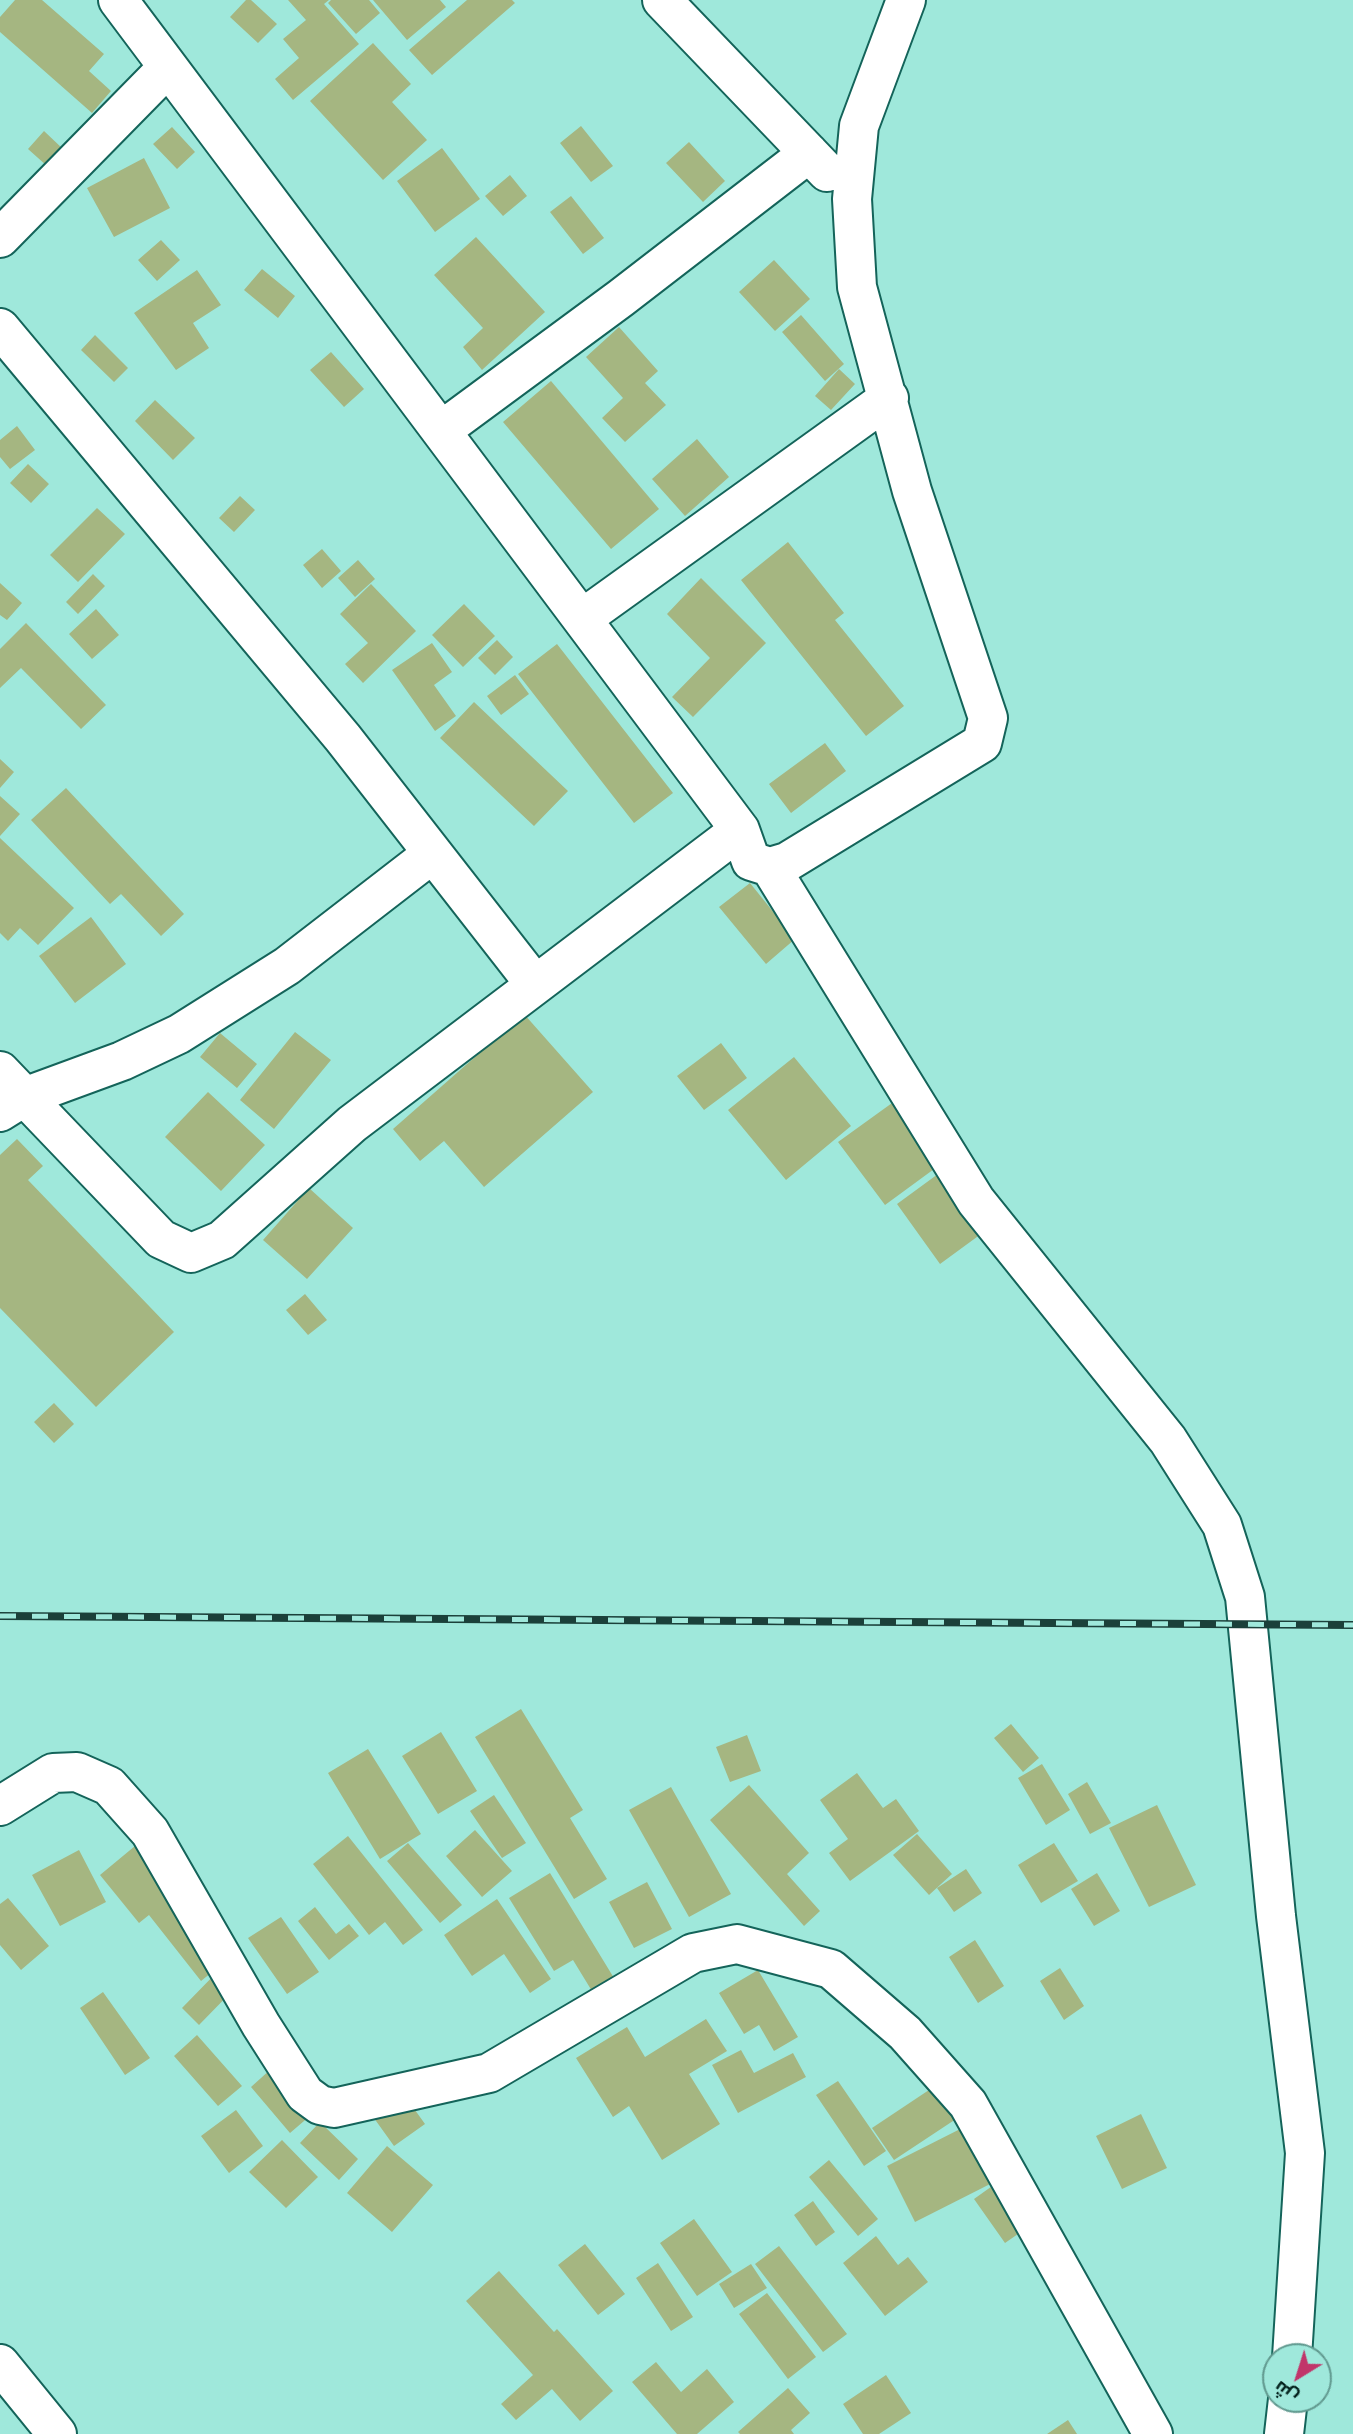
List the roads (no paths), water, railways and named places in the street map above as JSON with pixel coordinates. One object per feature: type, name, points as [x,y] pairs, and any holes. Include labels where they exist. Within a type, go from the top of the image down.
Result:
[{"type":"street","points":[[118,0],[740,830],[751,860],[770,867],[787,862],[982,743],[988,718],[912,492],[889,398],[857,287],[852,199],[859,126],[906,0]]},
{"type":"street","points":[[662,0],[852,199]]},
{"type":"street","points":[[0,238],[168,67]]},
{"type":"street","points":[[442,430],[621,298],[809,153]]},
{"type":"street","points":[[0,328],[344,738],[534,983]]},
{"type":"street","points":[[583,618],[889,398]]},
{"type":"street","points":[[8,1093],[161,1239],[191,1253],[222,1240],[352,1124],[534,983],[740,830]]},
{"type":"street","points":[[8,1093],[122,1061],[178,1034],[287,966],[432,854]]},
{"type":"street","points":[[770,867],[976,1201],[1168,1440],[1222,1525],[1245,1597],[1276,1916],[1305,2153],[1293,2343]]},
{"type":"street","points":[[0,1806],[53,1773],[77,1772],[109,1786],[150,1832],[261,2025],[306,2094],[320,2105],[334,2108],[489,2073],[693,1953],[737,1944],[831,1969],[905,2033],[968,2104],[1153,2434]]},
{"type":"street","points":[[0,2364],[57,2434]]},
{"type":"street","points":[[1284,2434],[1286,2413]]},
{"type":"railway","points":[[0,1616],[1353,1625]]}]
